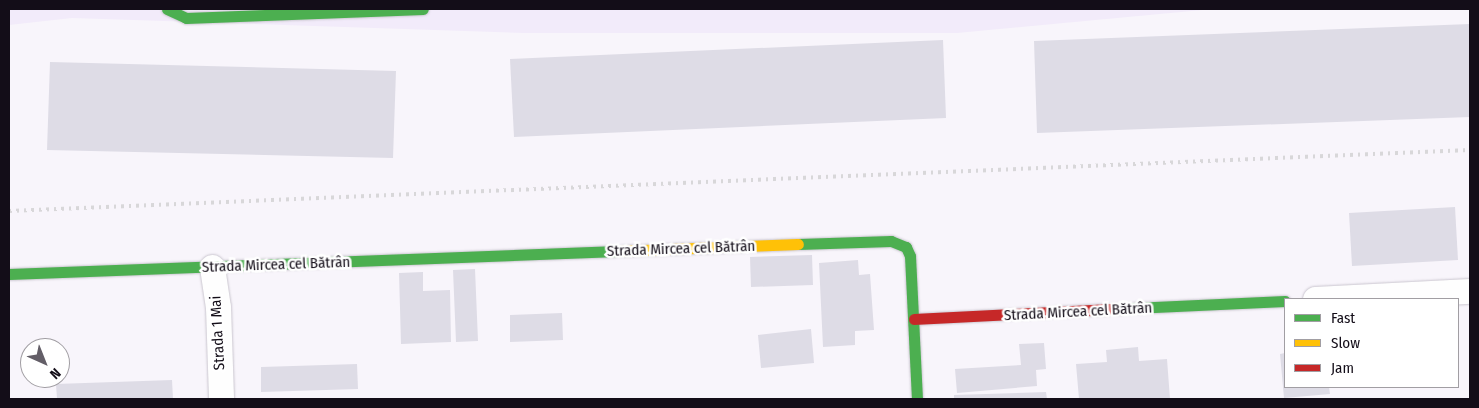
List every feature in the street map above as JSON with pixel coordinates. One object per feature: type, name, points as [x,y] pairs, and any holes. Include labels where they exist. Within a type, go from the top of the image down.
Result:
[{"type":"street","points":[[167,9],[186,18],[423,9]]},
{"type":"street","name":"Strada Mircea cel Bătrân","points":[[9,274],[891,241],[906,247],[910,256],[914,319],[1284,301]]},
{"type":"street","name":"Strada 1 Mai","points":[[212,267],[218,307],[221,399]]},
{"type":"street","points":[[1334,298],[1470,291]]},
{"type":"street","points":[[914,319],[917,399]]},
{"type":"shaded area","points":[[9,9],[1213,9],[957,33],[523,33],[72,18],[9,25]]},
{"type":"building","points":[[1470,24],[1470,117],[1037,133],[1034,41]]},
{"type":"building","points":[[943,40],[946,118],[514,137],[510,59]]},
{"type":"building","points":[[50,62],[396,71],[393,158],[47,150]]},
{"type":"building","points":[[1455,207],[1458,260],[1352,266],[1349,213]]},
{"type":"building","points":[[812,255],[813,285],[751,287],[750,257]]},
{"type":"building","points":[[858,260],[859,275],[870,274],[874,330],[855,331],[855,345],[823,347],[819,263]]},
{"type":"building","points":[[475,269],[478,341],[456,342],[453,270]]},
{"type":"building","points":[[423,272],[423,291],[450,290],[451,342],[401,344],[399,273]]},
{"type":"building","points":[[562,313],[563,340],[510,342],[510,315]]},
{"type":"building","points":[[811,329],[814,363],[761,368],[758,335]]},
{"type":"building","points":[[1044,343],[1046,369],[1036,370],[1037,386],[957,393],[955,369],[1021,365],[1019,344]]},
{"type":"building","points":[[1138,347],[1139,361],[1167,359],[1170,399],[1079,399],[1076,364],[1107,362],[1106,350]]},
{"type":"building","points":[[1284,353],[1284,388],[1329,388],[1330,394],[1284,398],[1280,354]]},
{"type":"building","points":[[357,364],[358,389],[261,392],[261,367]]},
{"type":"building","points":[[172,380],[173,399],[57,399],[56,388],[70,388],[70,384]]},
{"type":"building","points":[[1046,392],[1047,399],[954,399],[954,395]]},
{"type":"railway","points":[[9,211],[1470,150]]},
{"type":"traffic: fast","points":[[167,9],[186,18],[423,9]]},
{"type":"traffic: fast","points":[[798,244],[891,241],[906,247],[910,256],[917,399]]},
{"type":"traffic: fast","points":[[9,274],[618,251]]},
{"type":"traffic: fast","points":[[1111,309],[1284,301]]},
{"type":"traffic: slow","points":[[618,251],[798,244]]},
{"type":"traffic: jam","points":[[914,319],[1111,309]]}]
